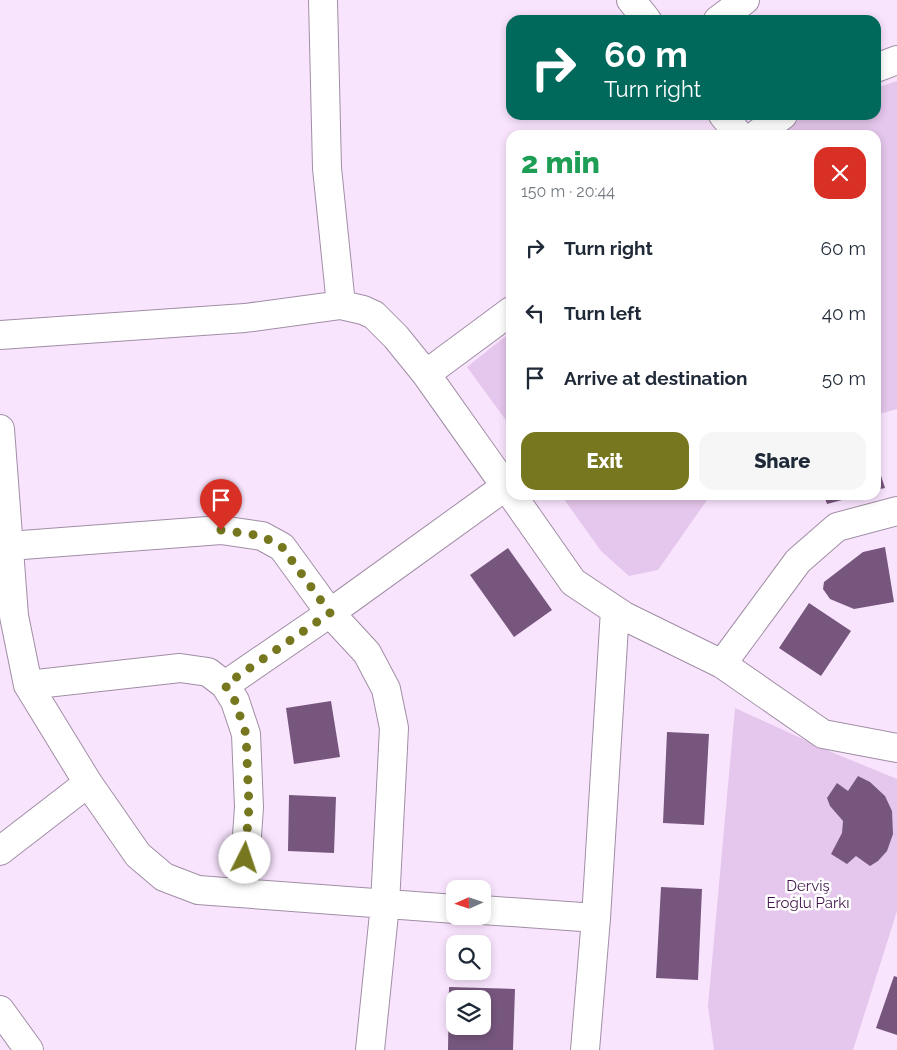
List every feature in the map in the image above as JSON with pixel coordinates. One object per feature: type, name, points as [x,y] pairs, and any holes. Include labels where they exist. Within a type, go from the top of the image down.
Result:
[{"type":"street","points":[[323,0],[327,168],[341,305]]},
{"type":"street","points":[[631,0],[643,15]]},
{"type":"street","points":[[725,15],[745,0]]},
{"type":"street","points":[[881,66],[897,60]]},
{"type":"street","points":[[727,120],[735,130]]},
{"type":"street","points":[[763,130],[776,120]]},
{"type":"street","points":[[0,335],[245,318],[341,305],[363,310],[374,315],[426,374],[506,486]]},
{"type":"street","points":[[426,374],[506,315]]},
{"type":"street","points":[[0,429],[14,616],[28,685],[88,783],[138,855],[164,876],[198,890],[446,908]]},
{"type":"street","points":[[225,685],[506,495]]},
{"type":"street","points":[[516,500],[574,582],[615,610],[722,664],[823,734],[897,748]]},
{"type":"street","points":[[722,664],[798,561],[837,528],[897,511]]},
{"type":"street","points":[[9,546],[221,530],[262,536],[282,547],[330,613],[367,652],[386,689],[394,728],[385,904],[370,1050]]},
{"type":"street","points":[[585,1050],[596,918],[615,610]]},
{"type":"street","points":[[28,685],[180,668],[208,672],[225,685],[235,701],[246,734],[249,807],[243,893]]},
{"type":"street","points":[[0,851],[88,783]]},
{"type":"street","points":[[491,911],[596,918]]},
{"type":"street","points":[[0,1010],[30,1050]]},
{"type":"green space","points":[[897,81],[897,409],[881,414],[881,130],[784,130],[799,120],[881,120],[881,86]]},
{"type":"green space","points":[[506,336],[506,420],[467,367]]},
{"type":"green space","points":[[565,500],[707,500],[658,570],[629,576],[601,551]]},
{"type":"green space","name":"Derviş Eroğlu Parkı","points":[[735,708],[829,751],[897,779],[897,911],[853,1050],[714,1050],[708,1006]]},
{"type":"building","points":[[881,476],[885,488],[881,489]]},
{"type":"building","points":[[826,500],[842,500],[827,504]]},
{"type":"building","points":[[885,547],[894,602],[854,609],[830,599],[823,589],[824,582],[863,552]]},
{"type":"building","points":[[508,548],[552,610],[514,637],[470,575]]},
{"type":"building","points":[[809,603],[851,631],[821,676],[779,648]]},
{"type":"building","points":[[331,701],[340,757],[294,764],[286,708]]},
{"type":"building","points":[[667,732],[709,734],[704,825],[663,823]]},
{"type":"building","points":[[858,776],[870,782],[885,796],[892,811],[893,834],[887,851],[878,861],[870,866],[856,856],[847,864],[831,854],[842,833],[843,821],[830,806],[827,798],[837,783],[848,791]]},
{"type":"building","points":[[289,795],[336,797],[334,853],[288,851]]},
{"type":"building","points":[[661,887],[702,889],[698,980],[656,978]]},
{"type":"building","points":[[894,976],[897,977],[897,1035],[876,1028]]},
{"type":"building","points":[[449,987],[515,989],[513,1050],[448,1050],[448,1035],[491,1035],[491,990],[449,990]]},
{"type":"route","points":[[221,530],[262,536],[282,547],[330,613],[225,685],[235,701],[246,734],[249,807],[245,858]]}]
